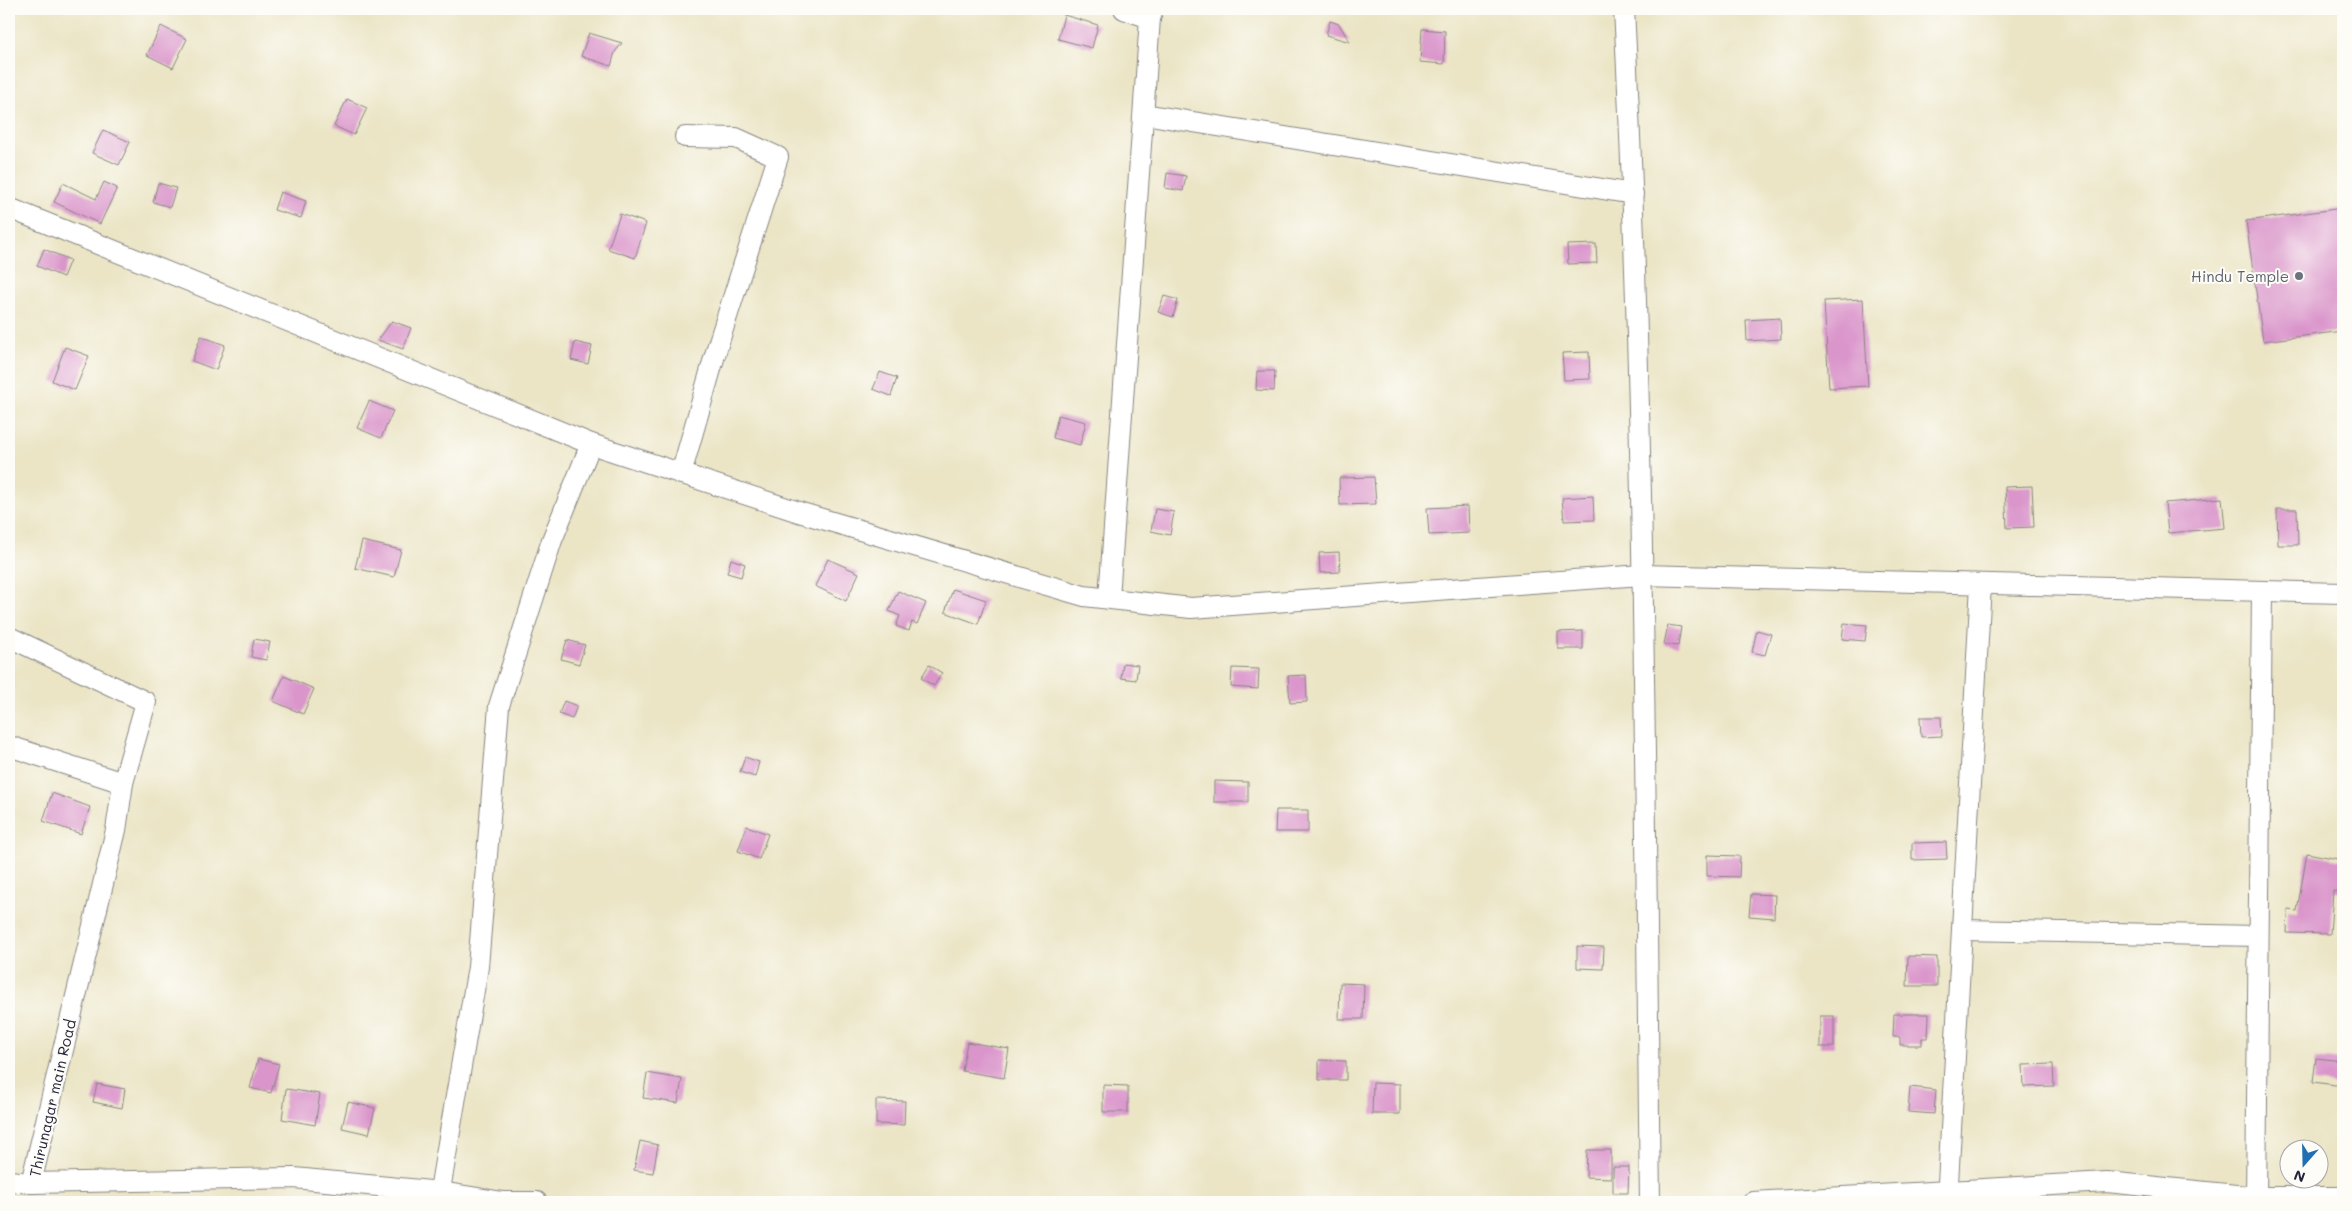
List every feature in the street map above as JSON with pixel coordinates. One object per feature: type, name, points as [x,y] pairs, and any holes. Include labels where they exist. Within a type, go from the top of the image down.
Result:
[{"type":"street","points":[[1109,598],[1152,13],[1124,9]]},
{"type":"street","points":[[1624,9],[1633,194],[1642,575],[1650,1202]]},
{"type":"street","points":[[1144,114],[1633,194]]},
{"type":"street","points":[[681,474],[717,348],[778,157],[736,138],[686,137]]},
{"type":"street","points":[[9,208],[591,444],[802,513],[1084,596],[1191,608],[1642,575],[2343,593]]},
{"type":"street","points":[[440,1197],[478,967],[499,706],[552,540],[591,444]]},
{"type":"street","points":[[1947,1196],[1981,584]]},
{"type":"street","points":[[2256,1200],[2262,591]]},
{"type":"street","name":"Thirunagar main Road","points":[[9,637],[146,702],[123,783],[116,830],[31,1183],[294,1178],[440,1197],[503,1202],[537,1202]]},
{"type":"street","points":[[9,746],[123,783]]},
{"type":"street","points":[[1962,930],[2258,936]]},
{"type":"street","points":[[9,1181],[31,1183]]},
{"type":"street","points":[[1753,1202],[1947,1196],[2107,1182],[2256,1200],[2343,1197]]},
{"type":"building","points":[[1064,15],[1098,25],[1092,48],[1058,39]]},
{"type":"building","points":[[1330,21],[1339,24],[1350,42],[1326,35]]},
{"type":"building","points":[[161,26],[187,39],[173,68],[147,55]]},
{"type":"building","points":[[1422,29],[1445,31],[1444,64],[1420,62]]},
{"type":"building","points":[[589,33],[622,43],[615,52],[611,66],[581,56]]},
{"type":"building","points":[[347,99],[367,108],[354,135],[334,126]]},
{"type":"building","points":[[103,130],[130,142],[119,165],[92,153]]},
{"type":"building","points":[[1167,173],[1186,176],[1183,191],[1165,188]]},
{"type":"building","points":[[104,182],[117,188],[100,224],[54,202],[63,183],[96,199]]},
{"type":"building","points":[[158,183],[176,188],[170,207],[153,202]]},
{"type":"building","points":[[280,192],[306,201],[301,218],[274,210]]},
{"type":"building","name":"Hindu Temple","points":[[2343,208],[2343,331],[2263,341],[2246,221]]},
{"type":"building","points":[[620,214],[646,223],[635,258],[608,249]]},
{"type":"building","points":[[1596,244],[1597,263],[1568,264],[1567,245]]},
{"type":"building","points":[[44,249],[70,260],[63,277],[37,266]]},
{"type":"building","points":[[1164,296],[1178,300],[1173,317],[1158,312]]},
{"type":"building","points":[[1863,299],[1868,386],[1829,388],[1824,301]]},
{"type":"building","points":[[1780,318],[1781,339],[1747,341],[1746,320]]},
{"type":"building","points":[[392,321],[411,328],[403,349],[378,340]]},
{"type":"building","points":[[201,336],[225,345],[216,370],[192,361]]},
{"type":"building","points":[[575,342],[592,346],[588,364],[571,360]]},
{"type":"building","points":[[65,347],[89,356],[75,390],[52,381]]},
{"type":"building","points":[[1589,352],[1590,379],[1564,380],[1562,353]]},
{"type":"building","points":[[1257,371],[1275,371],[1274,391],[1256,390]]},
{"type":"building","points":[[880,372],[897,378],[891,396],[873,389]]},
{"type":"building","points":[[369,401],[393,411],[381,438],[357,428]]},
{"type":"building","points":[[1058,415],[1086,422],[1080,445],[1053,438]]},
{"type":"building","points":[[1374,477],[1376,504],[1340,505],[1339,478]]},
{"type":"building","points":[[2032,486],[2034,527],[2007,528],[2005,487]]},
{"type":"building","points":[[1593,496],[1594,520],[1564,521],[1562,498]]},
{"type":"building","points":[[2222,498],[2225,528],[2168,533],[2165,503]]},
{"type":"building","points":[[1468,506],[1469,533],[1429,535],[1427,508]]},
{"type":"building","points":[[1155,509],[1174,512],[1170,535],[1151,531]]},
{"type":"building","points":[[2277,509],[2297,509],[2298,545],[2278,545]]},
{"type":"building","points":[[362,541],[401,550],[394,577],[355,568]]},
{"type":"building","points":[[1339,552],[1340,572],[1320,573],[1319,553]]},
{"type":"building","points":[[731,559],[745,564],[741,577],[727,573]]},
{"type":"building","points":[[828,559],[859,573],[846,601],[815,586]]},
{"type":"building","points":[[953,589],[986,600],[978,624],[945,612]]},
{"type":"building","points":[[898,591],[926,603],[917,624],[912,622],[909,631],[896,626],[900,616],[889,611]]},
{"type":"building","points":[[1844,623],[1867,625],[1865,641],[1842,639]]},
{"type":"building","points":[[1668,625],[1681,627],[1678,646],[1664,644]]},
{"type":"building","points":[[1757,630],[1771,634],[1765,655],[1752,652]]},
{"type":"building","points":[[1583,631],[1583,649],[1558,649],[1558,632]]},
{"type":"building","points":[[254,639],[270,642],[266,660],[251,657]]},
{"type":"building","points":[[567,640],[585,645],[579,664],[561,659]]},
{"type":"building","points":[[1123,663],[1138,665],[1136,680],[1121,678]]},
{"type":"building","points":[[929,665],[942,673],[934,686],[921,678]]},
{"type":"building","points":[[1232,668],[1259,669],[1258,689],[1231,687]]},
{"type":"building","points":[[1306,675],[1307,702],[1290,703],[1288,676]]},
{"type":"building","points":[[284,676],[314,689],[303,714],[273,701]]},
{"type":"building","points":[[564,701],[577,706],[572,719],[559,714]]},
{"type":"building","points":[[1920,717],[1941,717],[1942,736],[1921,737]]},
{"type":"building","points":[[745,757],[759,762],[755,777],[740,772]]},
{"type":"building","points":[[1214,781],[1248,782],[1248,802],[1214,802]]},
{"type":"building","points":[[52,793],[90,807],[81,834],[43,821]]},
{"type":"building","points":[[1276,810],[1308,810],[1308,832],[1275,832]]},
{"type":"building","points":[[747,826],[768,834],[759,859],[738,851]]},
{"type":"building","points":[[1946,842],[1947,859],[1912,860],[1912,843]]},
{"type":"building","points":[[2307,853],[2343,860],[2343,892],[2333,891],[2330,934],[2287,933],[2288,910],[2297,911]]},
{"type":"building","points":[[1707,855],[1740,856],[1739,877],[1707,876]]},
{"type":"building","points":[[1751,894],[1775,895],[1774,918],[1749,916]]},
{"type":"building","points":[[1577,946],[1604,947],[1603,969],[1577,968]]},
{"type":"building","points":[[1908,956],[1937,957],[1937,986],[1907,986]]},
{"type":"building","points":[[1340,983],[1364,984],[1363,1019],[1339,1019]]},
{"type":"building","points":[[1894,1014],[1929,1014],[1928,1038],[1922,1038],[1922,1045],[1900,1045],[1900,1037],[1893,1037]]},
{"type":"building","points":[[1820,1016],[1834,1016],[1834,1047],[1820,1047]]},
{"type":"building","points":[[967,1042],[1009,1049],[1004,1078],[962,1071]]},
{"type":"building","points":[[2316,1058],[2343,1061],[2343,1086],[2313,1082]]},
{"type":"building","points":[[258,1059],[279,1064],[271,1093],[250,1088]]},
{"type":"building","points":[[1319,1060],[1346,1061],[1346,1080],[1319,1080]]},
{"type":"building","points":[[2053,1064],[2054,1086],[2024,1087],[2023,1065]]},
{"type":"building","points":[[647,1073],[682,1079],[678,1103],[643,1098]]},
{"type":"building","points":[[1373,1083],[1400,1084],[1400,1114],[1372,1114]]},
{"type":"building","points":[[97,1084],[125,1089],[122,1108],[93,1102]]},
{"type":"building","points":[[1103,1085],[1128,1086],[1128,1112],[1103,1112]]},
{"type":"building","points":[[1910,1087],[1936,1090],[1934,1114],[1908,1112]]},
{"type":"building","points":[[286,1089],[320,1094],[315,1125],[282,1119]]},
{"type":"building","points":[[876,1100],[905,1101],[904,1125],[876,1124]]},
{"type":"building","points":[[348,1102],[375,1108],[369,1134],[342,1128]]},
{"type":"building","points":[[640,1141],[658,1145],[653,1173],[634,1170]]},
{"type":"building","points":[[1587,1150],[1611,1150],[1611,1178],[1586,1177]]},
{"type":"building","points":[[1613,1167],[1629,1167],[1628,1193],[1613,1193]]},
{"type":"place","name":"Hindu Temple","points":[[2299,276]]}]
